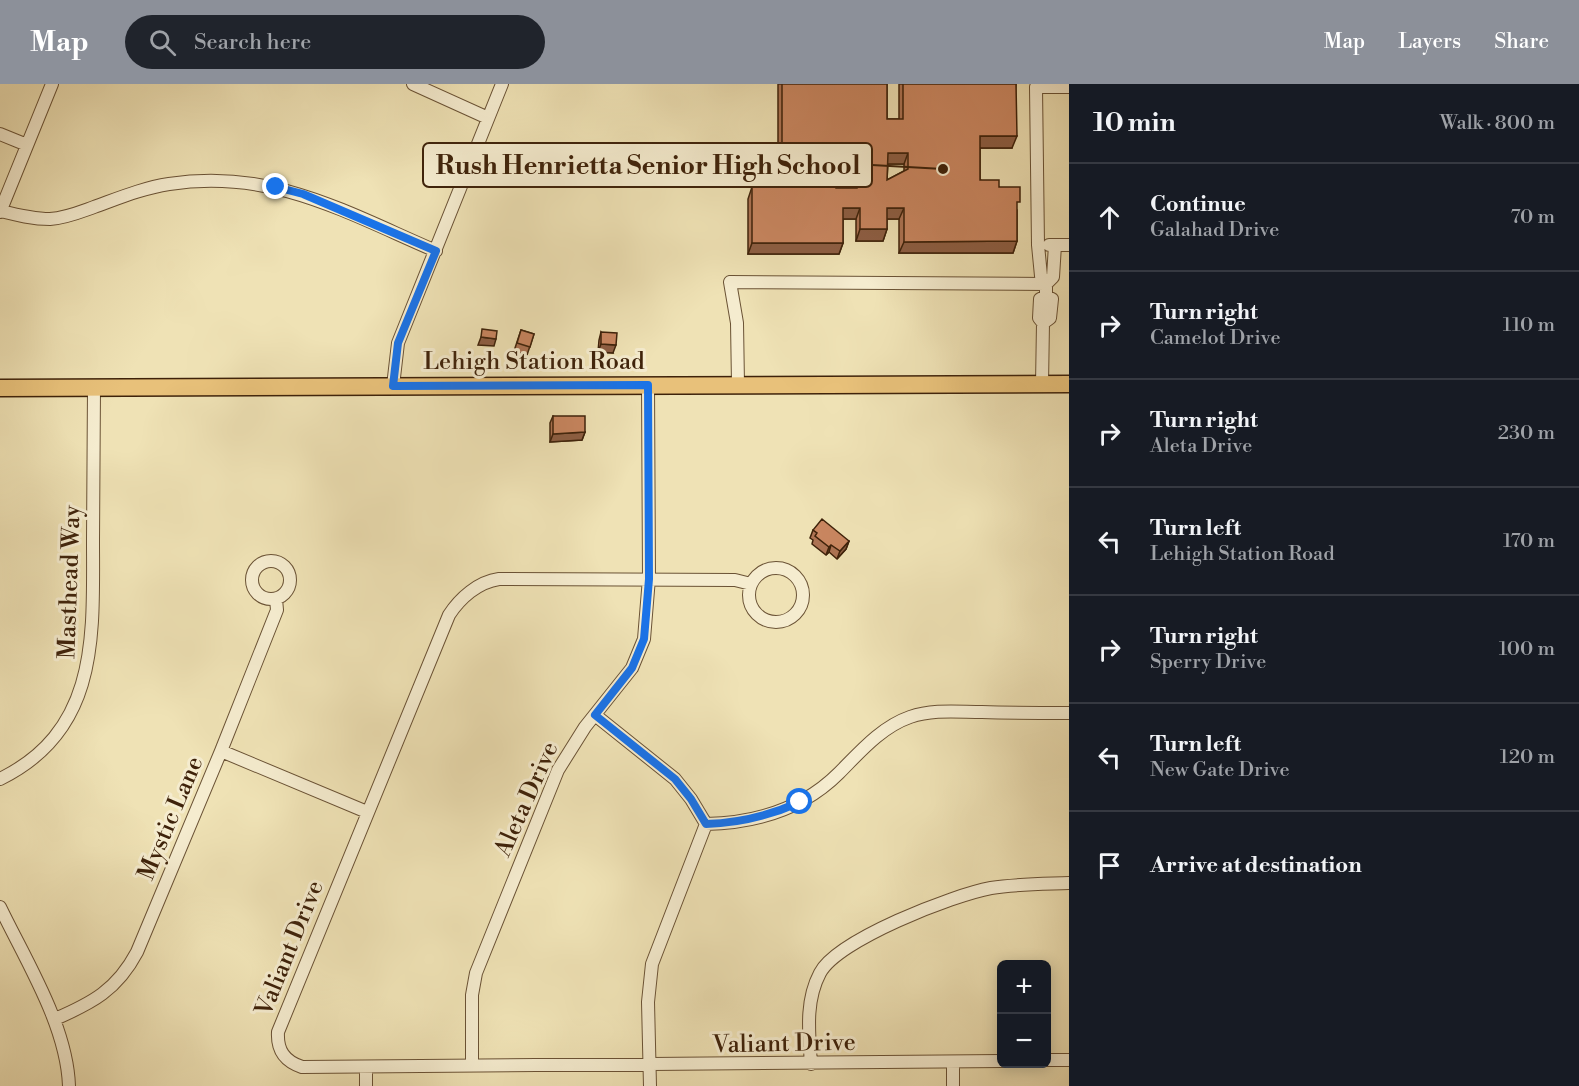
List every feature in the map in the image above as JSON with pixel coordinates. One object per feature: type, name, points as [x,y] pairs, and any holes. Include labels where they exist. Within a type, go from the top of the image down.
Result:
[{"type":"main road","name":"Lehigh Station Road","points":[[0,388],[1069,384]]},
{"type":"street","points":[[52,84],[0,212],[52,219],[169,184],[222,180],[252,183],[303,194],[436,251]]},
{"type":"street","points":[[413,84],[488,118]]},
{"type":"street","points":[[393,386],[398,343],[502,84]]},
{"type":"street","points":[[1042,384],[1043,323],[1050,318],[1052,299],[1041,276],[1038,245],[1036,87],[1069,87]]},
{"type":"street","points":[[0,134],[27,145]]},
{"type":"street","points":[[1038,245],[1069,245]]},
{"type":"street","points":[[1046,290],[1054,272],[1055,245]]},
{"type":"street","points":[[738,384],[737,323],[730,282],[1046,290]]},
{"type":"street","name":"Aleta Drive","points":[[472,1066],[471,995],[476,972],[558,770],[575,741],[632,668],[640,652],[646,625],[649,579],[648,385]]},
{"type":"street","name":"Masthead Way","points":[[0,779],[29,762],[62,728],[74,709],[88,665],[92,638],[94,388]]},
{"type":"street","points":[[772,568],[790,572],[801,586],[802,604],[798,612],[783,622],[765,621],[758,616],[749,601],[748,592],[751,584],[756,576],[772,568]]},
{"type":"street","name":"Valiant Drive","points":[[751,584],[735,580],[500,579],[479,586],[466,595],[448,615],[278,1032],[277,1042],[284,1056],[302,1067],[366,1068],[997,1061]]},
{"type":"street","name":"Mystic Lane","points":[[55,1019],[91,1003],[108,991],[131,963],[221,751],[277,610],[276,598]]},
{"type":"street","points":[[706,824],[728,824],[753,820],[800,802],[819,791],[884,731],[909,717],[940,712],[1069,713]]},
{"type":"street","points":[[595,715],[675,779],[691,799],[706,824]]},
{"type":"street","points":[[221,751],[367,812]]},
{"type":"street","points":[[650,1086],[648,1002],[652,964],[706,824]]},
{"type":"street","points":[[811,1064],[808,1028],[813,988],[820,972],[834,957],[873,934],[945,901],[994,888],[1069,883]]},
{"type":"street","points":[[0,907],[55,1019],[68,1066],[69,1086]]},
{"type":"street","points":[[1051,1060],[1069,1060]]},
{"type":"street","points":[[953,1063],[953,1086]]},
{"type":"street","points":[[366,1068],[366,1086]]},
{"type":"building","points":[[782,84],[887,84],[887,119],[903,119],[903,84],[1016,84],[1017,136],[980,136],[980,180],[999,180],[999,187],[1020,187],[1020,202],[1017,202],[1017,241],[904,242],[904,208],[887,208],[887,229],[860,229],[860,208],[843,208],[843,243],[752,243],[752,187],[822,187],[822,152],[782,153]],"holes":[[[836,152],[857,152],[857,188],[836,188]],[[888,153],[908,153],[908,169],[887,180]]]},
{"type":"building","points":[[482,329],[497,331],[496,339],[481,337]]},
{"type":"building","points":[[521,330],[534,334],[530,347],[517,343]]},
{"type":"building","points":[[601,332],[617,333],[616,345],[601,344]]},
{"type":"building","points":[[553,416],[585,416],[585,432],[553,434]]},
{"type":"building","points":[[822,519],[849,541],[840,551],[831,545],[829,547],[815,536],[817,533],[813,530]]},
{"type":"place","name":"Rush Henrietta Senior High School","points":[[943,169]]},
{"type":"route","points":[[276,187],[303,194],[436,251],[398,343],[393,386],[648,385],[649,579],[644,639],[632,668],[595,715],[675,779],[691,799],[706,824],[728,824],[753,820],[800,802]]}]
